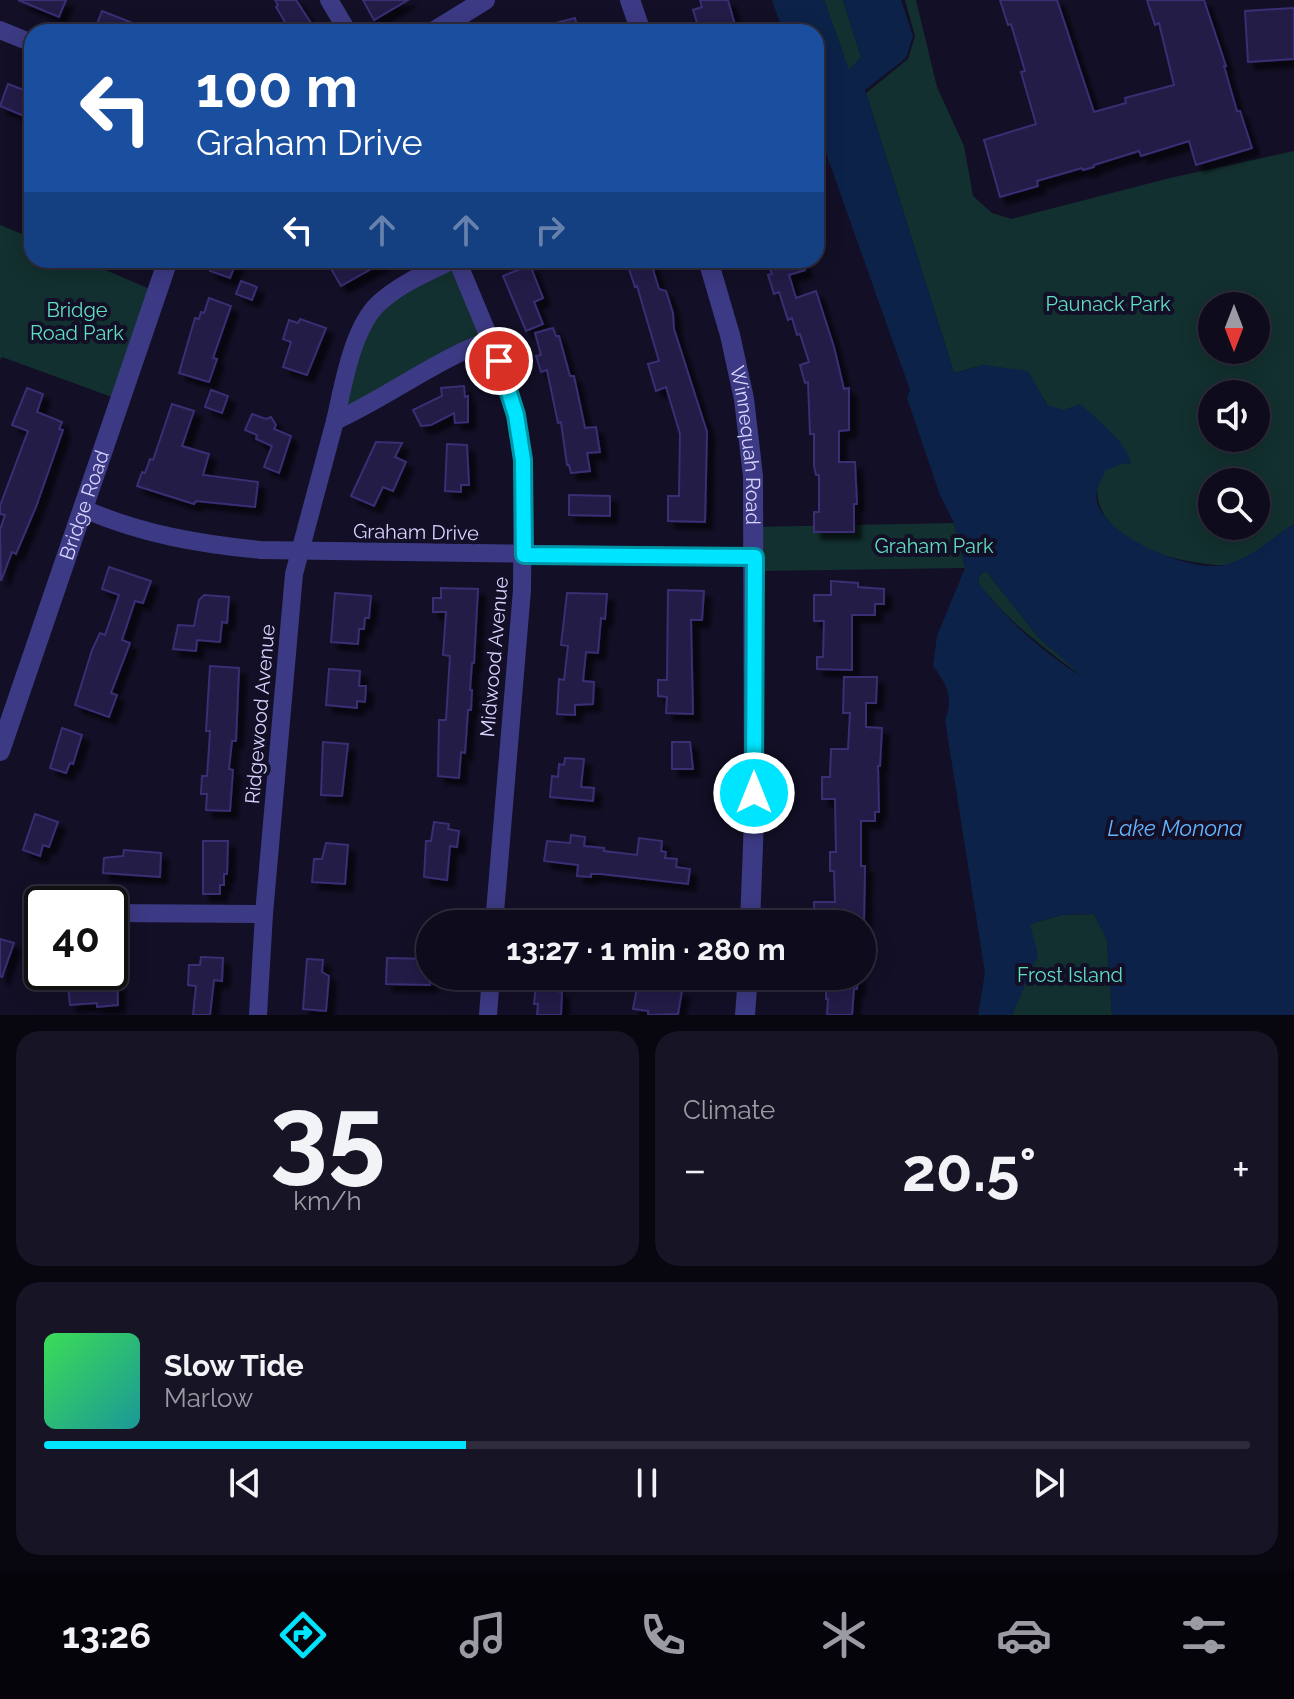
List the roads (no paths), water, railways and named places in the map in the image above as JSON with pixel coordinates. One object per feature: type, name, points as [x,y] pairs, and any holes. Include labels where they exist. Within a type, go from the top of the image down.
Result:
[{"type":"street","points":[[329,0],[343,24]]},
{"type":"street","points":[[446,24],[485,0]]},
{"type":"street","points":[[630,0],[638,24]]},
{"type":"street","points":[[0,30],[24,40]]},
{"type":"street","name":"Bridge Road","points":[[0,751],[165,268]]},
{"type":"street","name":"Ridgewood Avenue","points":[[258,1015],[264,914],[298,552],[350,359],[368,315],[399,288],[439,268]]},
{"type":"street","name":"Midwood Avenue","points":[[458,268],[490,340],[516,415],[523,460],[524,555],[495,910]]},
{"type":"street","name":"Winnequah Road","points":[[710,268],[744,399],[753,476],[754,819],[751,910]]},
{"type":"street","points":[[335,421],[469,347],[490,340]]},
{"type":"street","name":"Graham Drive","points":[[84,509],[172,538],[298,552],[755,557]]},
{"type":"street","points":[[128,913],[264,914]]},
{"type":"street","points":[[488,1015],[490,990]]},
{"type":"street","points":[[745,1015],[747,990]]},
{"type":"water","name":"Lake Monona","points":[[772,0],[824,0],[849,70],[861,57],[843,0],[901,0],[913,36],[906,58],[865,90],[954,373],[984,365],[1028,371],[1047,405],[1063,410],[1080,404],[1094,416],[1125,449],[1131,465],[1124,463],[1106,470],[1097,491],[1098,505],[1119,530],[1154,551],[1193,564],[1225,565],[1253,553],[1294,524],[1294,1015],[1112,1015],[1107,940],[1094,914],[1061,915],[1030,924],[1038,955],[1012,1015],[978,1015],[985,973],[945,720],[949,698],[933,666],[937,636],[965,568],[954,523],[940,495],[907,398],[910,390],[824,148],[824,24],[780,24]],"holes":[[[986,571],[1038,637],[1083,677],[1013,623],[978,583],[979,576]]]},
{"type":"park label","name":"Paunack Park","points":[[1108,304]]},
{"type":"park label","name":"Bridge Road Park","points":[[77,322]]},
{"type":"park label","name":"Graham Park","points":[[934,546]]},
{"type":"park label","name":"Frost Island","points":[[1070,975]]}]
